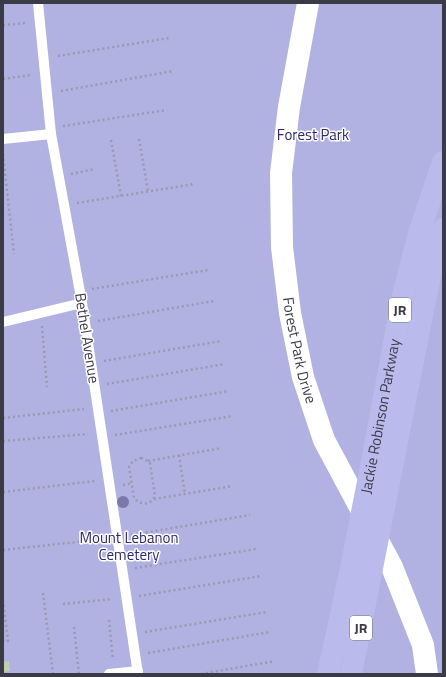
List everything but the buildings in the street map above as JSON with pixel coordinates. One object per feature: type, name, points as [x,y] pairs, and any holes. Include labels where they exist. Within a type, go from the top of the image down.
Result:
[{"type":"highway","name":"Jackie Robinson Parkway","points":[[328,674],[372,462],[403,295],[420,230],[443,162]]},
{"type":"highway","name":"Jackie Robinson Parkway","points":[[351,674],[426,295],[435,255],[443,229]]},
{"type":"street","name":"Forest Park Drive","points":[[308,3],[289,107],[281,173],[282,247],[290,313],[303,377],[324,440],[392,567],[422,645],[427,674]]},
{"type":"lane","name":"Bethel Avenue","points":[[38,3],[51,131],[92,363],[138,672]]},
{"type":"lane","points":[[3,139],[51,131]]},
{"type":"lane","points":[[3,322],[82,303]]},
{"type":"lane","points":[[110,674],[138,672]]},
{"type":"path","points":[[3,25],[40,22]]},
{"type":"path","points":[[44,59],[169,38]]},
{"type":"path","points":[[47,94],[174,71]]},
{"type":"path","points":[[3,78],[45,74]]},
{"type":"path","points":[[51,131],[167,110]]},
{"type":"path","points":[[139,139],[148,191]]},
{"type":"path","points":[[112,140],[121,196]]},
{"type":"path","points":[[3,154],[14,254]]},
{"type":"path","points":[[59,176],[95,169]]},
{"type":"path","points":[[64,205],[194,184]]},
{"type":"path","points":[[80,291],[208,270]]},
{"type":"path","points":[[85,323],[214,301]]},
{"type":"path","points":[[40,313],[48,387]]},
{"type":"path","points":[[92,363],[221,341]]},
{"type":"path","points":[[95,386],[224,364]]},
{"type":"path","points":[[3,418],[99,411],[229,391]]},
{"type":"path","points":[[3,441],[102,435],[233,416]]},
{"type":"path","points":[[222,448],[148,460],[141,458],[133,460],[129,467],[134,498],[138,502],[144,504],[150,503],[154,499],[233,486]]},
{"type":"path","points":[[179,455],[186,494]]},
{"type":"path","points":[[148,460],[150,463],[155,496],[154,499]]},
{"type":"path","points":[[3,492],[109,480]]},
{"type":"path","points":[[3,550],[118,537],[250,515]]},
{"type":"path","points":[[123,570],[256,549]]},
{"type":"path","points":[[63,604],[127,598],[261,576]]},
{"type":"path","points":[[43,593],[53,674]]},
{"type":"path","points":[[3,600],[8,641],[3,641]]},
{"type":"path","points":[[132,634],[267,612]]},
{"type":"path","points":[[109,620],[114,674]]},
{"type":"path","points":[[74,627],[79,674]]},
{"type":"path","points":[[135,655],[270,632]]},
{"type":"path","points":[[201,674],[276,661]]},
{"type":"green space","points":[[3,3],[443,3],[443,674],[3,674]]},
{"type":"park label","name":"Forest Park","points":[[313,135]]},
{"type":"park label","name":"Mount Lebanon Cemetery","points":[[129,546]]}]
